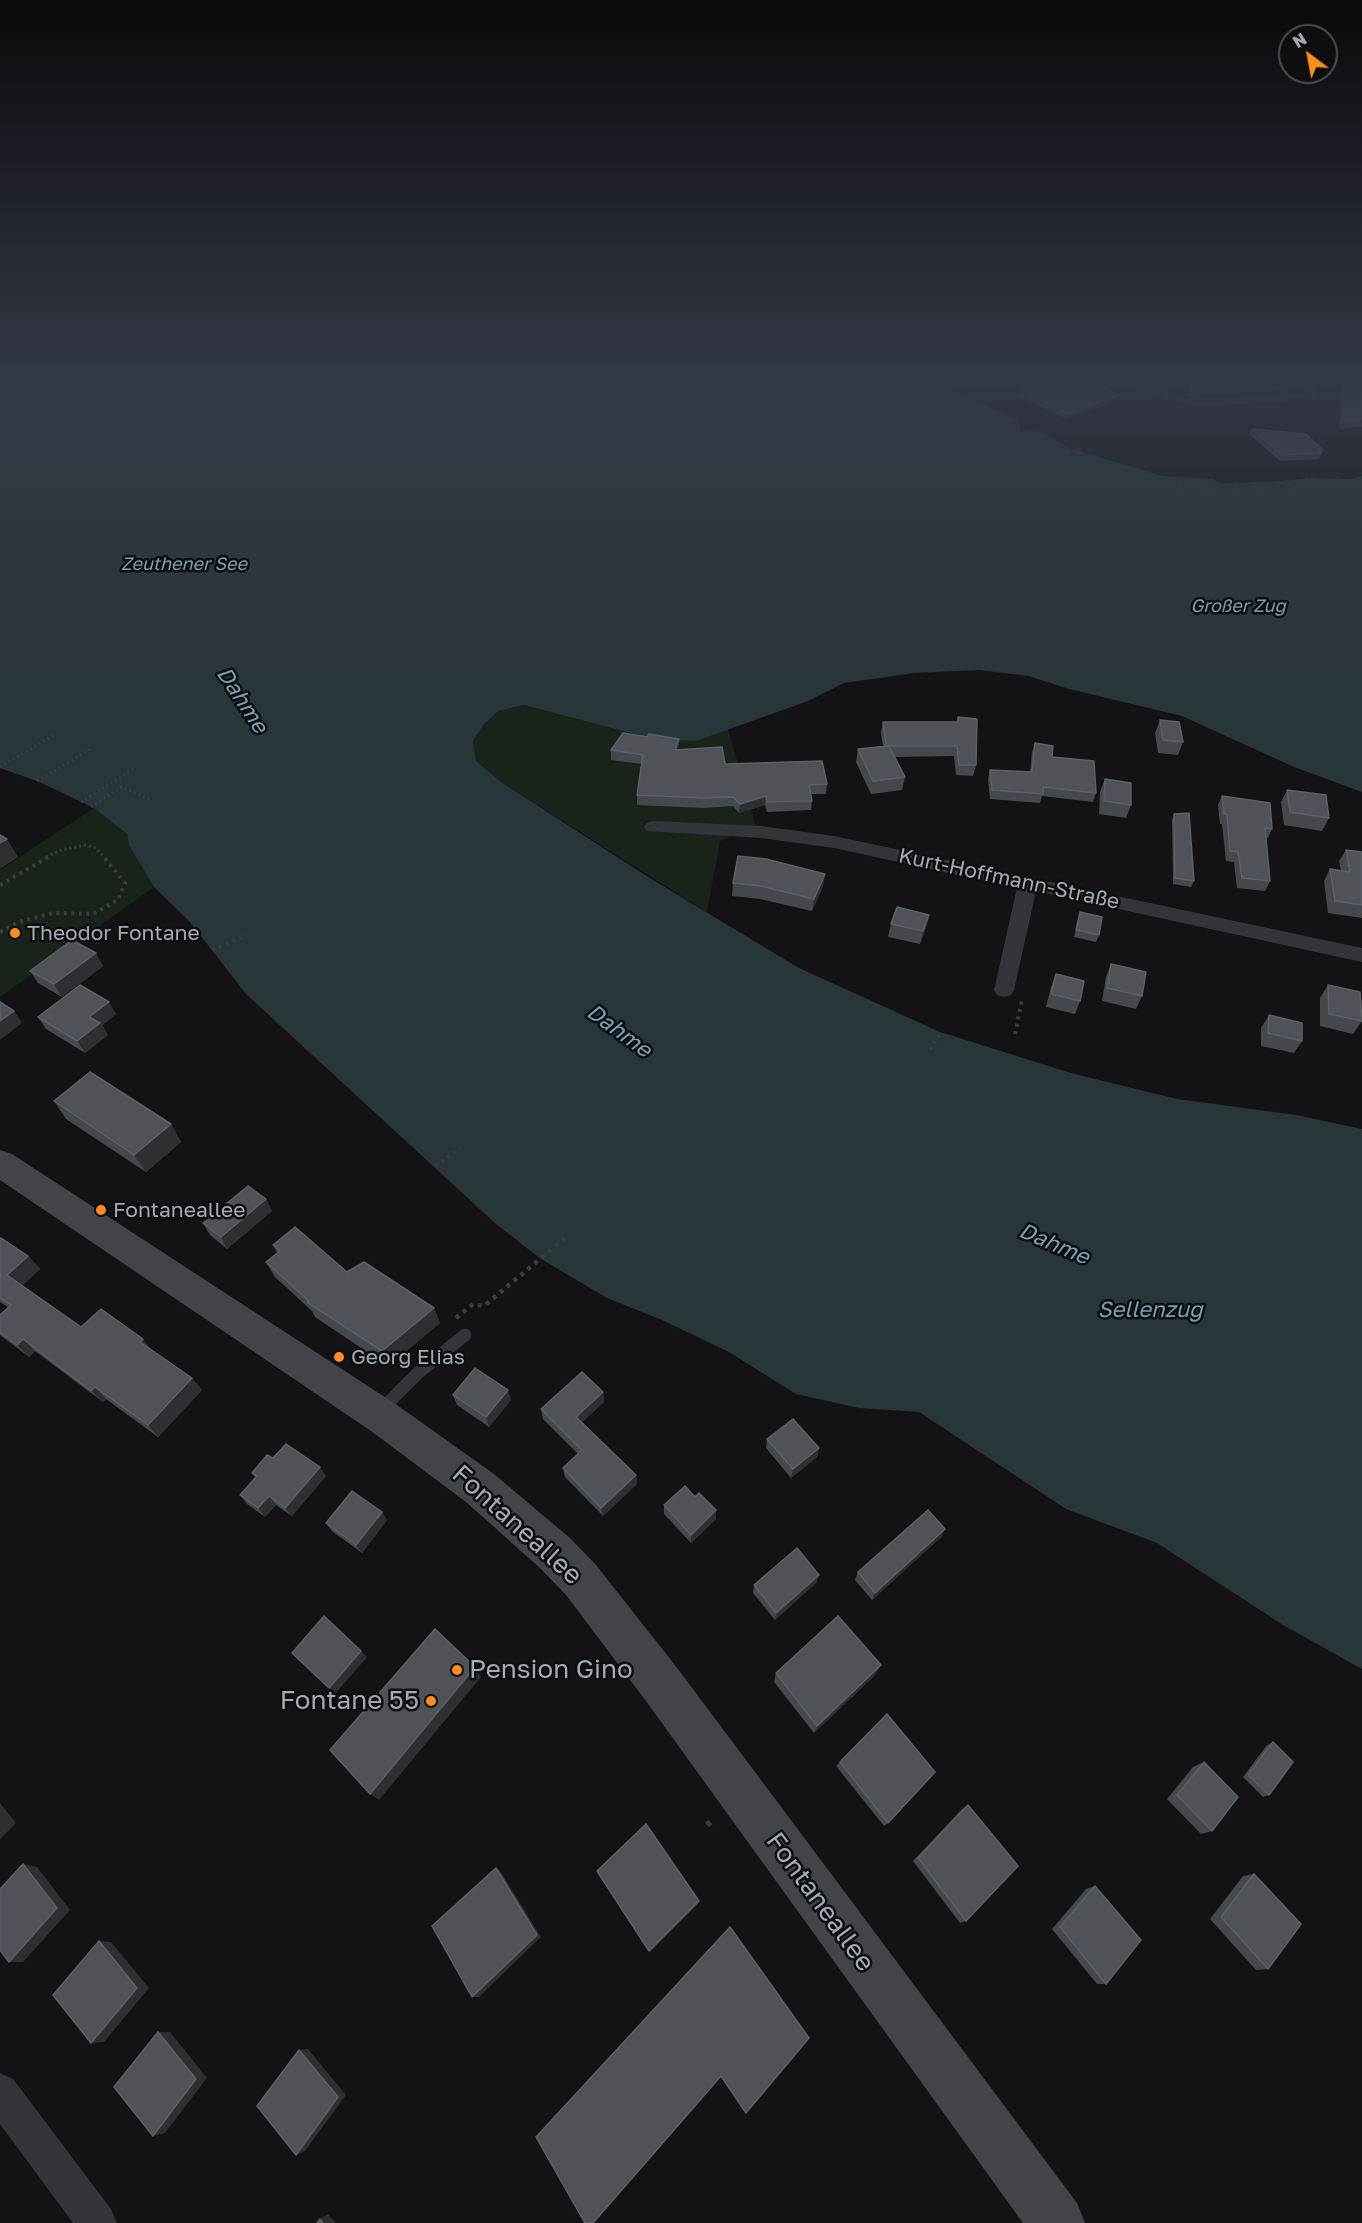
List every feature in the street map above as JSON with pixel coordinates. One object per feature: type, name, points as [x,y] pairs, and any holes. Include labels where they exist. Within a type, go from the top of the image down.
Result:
[{"type":"main road","name":"Fontaneallee","points":[[0,1163],[378,1414],[480,1488],[556,1554],[581,1580],[686,1716],[1057,2223]]},
{"type":"street","name":"Kurt-Hoffmann-Straße","points":[[653,827],[761,832],[834,842],[1362,955]]},
{"type":"street","points":[[1004,990],[1028,883]]},
{"type":"street","points":[[0,2092],[97,2223]]},
{"type":"lane","points":[[378,1414],[418,1373],[465,1335]]},
{"type":"path","points":[[1181,484],[1182,489]]},
{"type":"path","points":[[1202,484],[1204,491]]},
{"type":"path","points":[[1212,484],[1214,492]]},
{"type":"path","points":[[1236,484],[1240,491]]},
{"type":"path","points":[[1254,484],[1260,491]]},
{"type":"path","points":[[1289,484],[1293,488],[1289,488]]},
{"type":"path","points":[[0,767],[55,734]]},
{"type":"path","points":[[37,781],[93,748]]},
{"type":"path","points":[[81,802],[135,768]]},
{"type":"path","points":[[91,807],[122,787],[150,800]]},
{"type":"path","points":[[0,885],[62,850],[86,845],[96,848],[125,883],[118,900],[93,914],[53,913],[19,922],[0,932]]},
{"type":"path","points":[[212,950],[247,935]]},
{"type":"path","points":[[930,1050],[940,1032]]},
{"type":"path","points":[[435,1166],[461,1148]]},
{"type":"path","points":[[541,1259],[566,1237]]},
{"type":"path","points":[[707,1825],[714,1819]]},
{"type":"shaded area","points":[[524,705],[653,739],[696,740],[728,729],[756,826],[720,841],[707,912],[501,782],[476,761],[473,741],[484,724],[500,711]]},
{"type":"shaded area","points":[[94,808],[127,834],[129,845],[154,887],[0,997],[0,870]]},
{"type":"water","name":"Sellenzug","points":[[0,484],[1362,484],[1362,792],[1294,767],[1182,716],[1069,689],[1029,676],[979,670],[914,673],[844,683],[808,701],[696,741],[653,739],[524,705],[499,711],[484,724],[473,741],[476,761],[501,782],[648,877],[799,968],[940,1032],[1071,1073],[1177,1099],[1296,1115],[1362,1129],[1362,1669],[1283,1625],[1157,1543],[1066,1509],[919,1412],[859,1408],[796,1394],[729,1352],[662,1320],[607,1298],[541,1259],[496,1224],[246,994],[190,922],[154,887],[129,845],[127,834],[94,808],[37,781],[0,768]]},
{"type":"building","points":[[958,717],[977,719],[976,765],[959,765],[957,746],[886,746],[883,722],[958,722]]},
{"type":"building","points":[[1160,720],[1179,722],[1183,742],[1163,740]]},
{"type":"building","points":[[623,733],[679,739],[675,750],[722,747],[725,764],[822,761],[827,784],[809,785],[812,801],[767,802],[766,796],[740,804],[733,797],[637,795],[643,755],[611,750]]},
{"type":"building","points":[[1035,743],[1053,746],[1052,757],[1094,761],[1096,793],[1043,787],[1043,794],[992,790],[990,770],[1032,772]]},
{"type":"building","points":[[889,746],[905,777],[873,781],[858,749]]},
{"type":"building","points":[[1105,779],[1131,783],[1131,805],[1104,801]]},
{"type":"building","points":[[1287,790],[1326,795],[1329,818],[1290,812]]},
{"type":"building","points":[[1222,796],[1270,803],[1272,829],[1265,828],[1270,881],[1242,878],[1238,852],[1230,851],[1227,815],[1224,814]]},
{"type":"building","points":[[1189,813],[1194,881],[1175,878],[1174,814]]},
{"type":"building","points":[[0,835],[7,839],[0,843]]},
{"type":"building","points":[[1346,850],[1362,852],[1362,905],[1335,901],[1330,869],[1350,872]]},
{"type":"building","points":[[738,856],[766,859],[825,874],[814,899],[761,886],[733,883]]},
{"type":"building","points":[[897,907],[929,915],[923,931],[891,924]]},
{"type":"building","points":[[1080,912],[1102,917],[1099,935],[1076,930]]},
{"type":"building","points":[[72,940],[96,953],[54,984],[30,971]]},
{"type":"building","points":[[1111,964],[1146,972],[1142,996],[1107,988]]},
{"type":"building","points":[[1056,974],[1084,981],[1080,1001],[1051,994]]},
{"type":"building","points":[[80,985],[109,1002],[89,1017],[100,1023],[77,1041],[38,1017]]},
{"type":"building","points":[[1328,985],[1360,992],[1362,1021],[1329,1014]]},
{"type":"building","points":[[0,1002],[14,1011],[0,1021]]},
{"type":"building","points":[[1269,1015],[1302,1023],[1302,1041],[1268,1033]]},
{"type":"building","points":[[90,1072],[171,1124],[134,1155],[54,1101]]},
{"type":"building","points":[[248,1186],[266,1199],[221,1237],[203,1223]]},
{"type":"building","points":[[295,1227],[347,1272],[364,1262],[434,1308],[382,1351],[307,1302],[309,1301],[266,1262],[280,1251],[273,1245]]},
{"type":"building","points":[[0,1238],[28,1256],[7,1275],[81,1327],[101,1309],[143,1339],[140,1342],[192,1378],[148,1425],[95,1387],[91,1391],[23,1339],[17,1345],[0,1332],[0,1315],[11,1305],[0,1298]]},
{"type":"building","points":[[475,1368],[508,1390],[486,1417],[453,1395]]},
{"type":"building","points":[[582,1372],[603,1392],[576,1417],[636,1475],[601,1508],[563,1468],[582,1450],[541,1409]]},
{"type":"building","points":[[793,1419],[819,1448],[793,1469],[767,1439]]},
{"type":"building","points":[[286,1444],[320,1467],[285,1508],[269,1496],[258,1508],[240,1495],[257,1476],[252,1473],[267,1455],[273,1458]]},
{"type":"building","points":[[685,1486],[695,1497],[699,1493],[716,1510],[691,1535],[664,1505]]},
{"type":"building","points":[[352,1491],[382,1512],[356,1545],[326,1523]]},
{"type":"building","points":[[928,1510],[945,1529],[875,1593],[858,1572]]},
{"type":"building","points":[[797,1548],[819,1575],[776,1613],[754,1585]]},
{"type":"building","points":[[324,1616],[361,1651],[329,1688],[292,1653]]},
{"type":"building","points":[[838,1616],[881,1665],[817,1726],[776,1673]]},
{"type":"building","points":[[435,1629],[475,1667],[370,1794],[330,1750]]},
{"type":"building","points":[[887,1714],[935,1772],[888,1823],[840,1762]]},
{"type":"building","points":[[1273,1742],[1293,1762],[1269,1795],[1248,1775]]},
{"type":"building","points":[[1204,1762],[1238,1797],[1212,1831],[1177,1795]]},
{"type":"building","points":[[968,1805],[1018,1866],[966,1921],[918,1858]]},
{"type":"building","points":[[646,1824],[699,1901],[649,1951],[597,1871]]},
{"type":"building","points":[[23,1864],[57,1908],[9,1962],[0,1950],[0,1889]]},
{"type":"building","points":[[496,1868],[537,1935],[472,1997],[432,1926]]},
{"type":"building","points":[[1254,1874],[1301,1924],[1268,1969],[1221,1917]]},
{"type":"building","points":[[1095,1886],[1141,1940],[1106,1984],[1060,1927]]},
{"type":"building","points":[[730,1927],[809,2038],[746,2113],[721,2076],[593,2223],[585,2223],[536,2137]]},
{"type":"building","points":[[99,1941],[137,1988],[91,2043],[53,1995]]},
{"type":"building","points":[[158,2032],[196,2079],[153,2136],[114,2087]]},
{"type":"building","points":[[299,2050],[338,2097],[296,2155],[257,2106]]},
{"type":"place","name":"Theodor Fontane","points":[[15,933]]},
{"type":"place","name":"Fontaneallee","points":[[101,1210]]},
{"type":"place","name":"Georg Elias","points":[[339,1357]]},
{"type":"place","name":"Pension Gino","points":[[457,1670]]},
{"type":"place","name":"Fontane 55","points":[[431,1701]]},
{"type":"water label","name":"Zeuthener See","points":[[184,564]]},
{"type":"water label","name":"Großer Zug","points":[[1238,606]]},
{"type":"water label","name":"Dahme","points":[[242,700]]},
{"type":"water label","name":"Dahme","points":[[619,1031]]},
{"type":"water label","name":"Dahme","points":[[1054,1244]]}]
